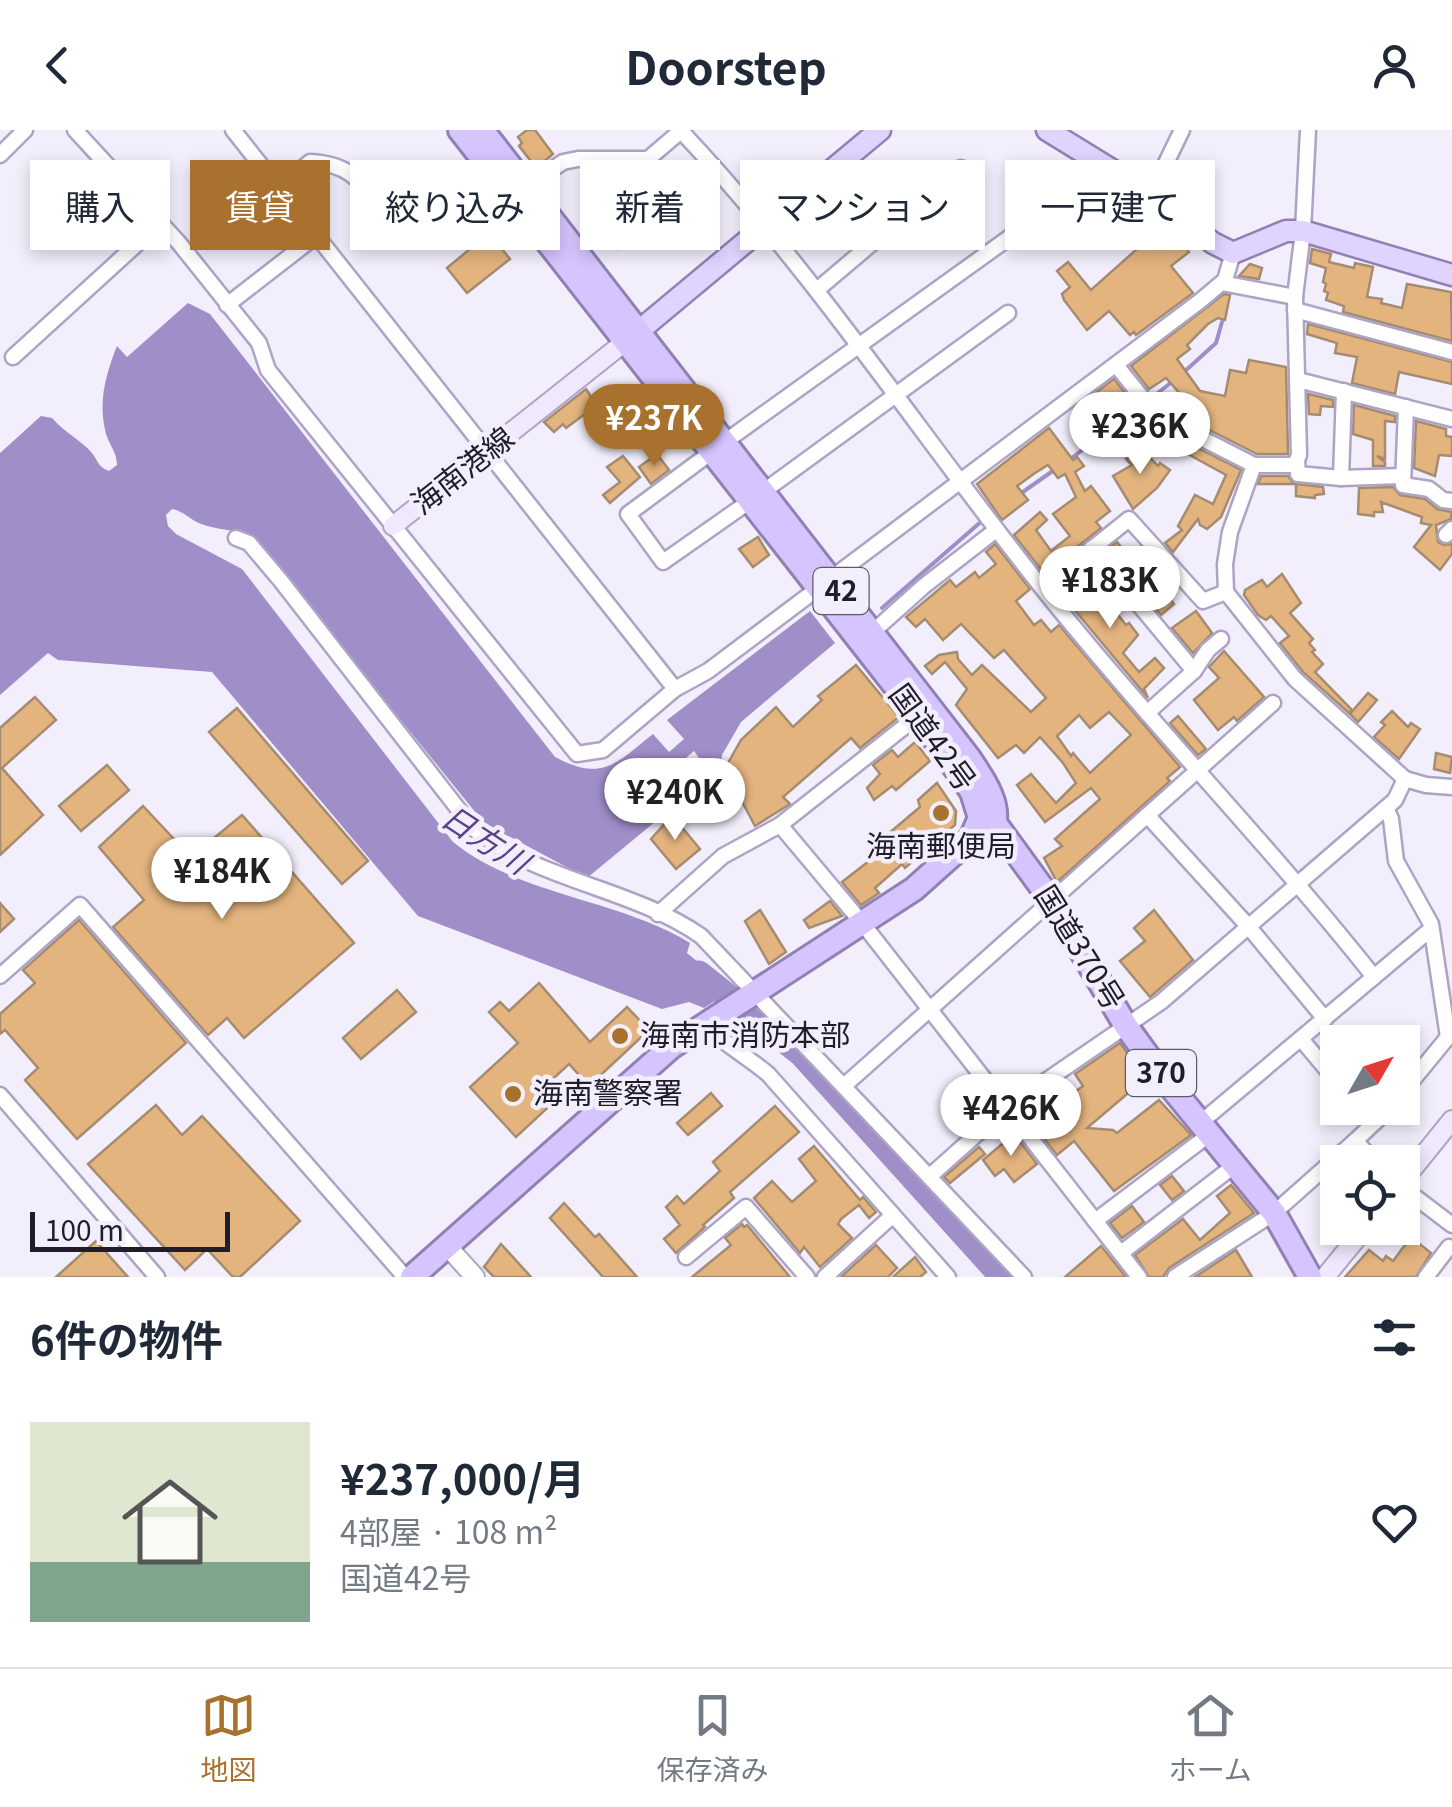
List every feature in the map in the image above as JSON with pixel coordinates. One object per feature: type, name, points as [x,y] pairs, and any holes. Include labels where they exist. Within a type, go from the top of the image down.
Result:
[{"type":"highway","name":"国道42号","points":[[460,130],[493,160]]},
{"type":"highway","name":"国道42号","points":[[482,130],[497,160]]},
{"type":"highway","name":"国道42号","points":[[560,243],[925,711],[979,788],[980,814],[974,835],[867,930]]},
{"type":"highway","name":"国道370号","points":[[979,788],[996,823],[1051,900],[1126,1026],[1274,1213],[1310,1277]]},
{"type":"highway","name":"国道370号","points":[[979,788],[1000,806],[1024,861]]},
{"type":"highway","name":"国道42号","points":[[432,1277],[452,1251],[662,1055],[867,930],[913,908],[989,839],[996,823]]},
{"type":"highway","name":"国道370号","points":[[971,856],[997,842],[1008,846],[1024,861]]},
{"type":"highway","name":"国道42号","points":[[408,1277],[452,1251]]},
{"type":"main road","points":[[844,160],[880,130]]},
{"type":"main road","points":[[1047,130],[1095,160]]},
{"type":"main road","points":[[1215,244],[1232,254],[1276,235],[1303,231],[1452,275]]},
{"type":"main road","points":[[633,336],[740,247]]},
{"type":"main road","name":"海南港線","points":[[393,526],[633,336]]},
{"type":"main road","points":[[1420,1162],[1452,1120]]},
{"type":"main road","points":[[1325,1277],[1351,1245]]},
{"type":"street","points":[[0,154],[26,130]]},
{"type":"street","points":[[75,130],[103,160]]},
{"type":"street","points":[[233,130],[257,160]]},
{"type":"street","points":[[560,165],[578,158],[648,158],[681,130],[740,197]]},
{"type":"street","points":[[1167,160],[1182,130]]},
{"type":"street","points":[[1308,130],[1295,304],[1298,474],[1341,478],[1404,476]]},
{"type":"street","points":[[170,234],[259,344],[268,370],[577,754],[603,750],[675,690],[708,671],[1116,366],[1222,283],[1232,254]]},
{"type":"street","points":[[1005,240],[628,514],[663,562],[1008,313]]},
{"type":"street","points":[[12,357],[129,250]]},
{"type":"street","points":[[227,304],[298,250]]},
{"type":"street","points":[[327,250],[675,690]]},
{"type":"street","points":[[785,250],[1042,588],[1299,882],[1374,977]]},
{"type":"street","points":[[818,289],[864,250]]},
{"type":"street","points":[[1222,283],[1452,352]]},
{"type":"street","points":[[1116,366],[1156,415],[1254,465],[1294,465],[1297,460]]},
{"type":"street","points":[[1298,380],[1452,419]]},
{"type":"street","points":[[1341,478],[1344,392]]},
{"type":"street","points":[[1406,407],[1404,485],[1429,489],[1443,500],[1452,501]]},
{"type":"street","points":[[1254,465],[1230,532],[1226,592],[1295,678],[1404,778],[1452,787]]},
{"type":"street","points":[[1042,588],[1129,519],[1203,601],[1226,592]]},
{"type":"street","points":[[867,637],[996,530]]},
{"type":"street","points":[[236,538],[249,543],[282,581],[473,828],[498,848],[658,914],[701,936],[1024,1277]]},
{"type":"street","points":[[1092,548],[1194,670]]},
{"type":"street","points":[[1148,713],[1221,638]]},
{"type":"street","points":[[845,1086],[1273,703]]},
{"type":"street","points":[[658,914],[723,856],[780,825],[925,711]]},
{"type":"street","points":[[930,1176],[1006,1108],[1161,1002],[1395,800],[1404,778]]},
{"type":"street","points":[[1386,808],[1396,861],[1431,924],[1450,1036],[1420,1072]]},
{"type":"street","points":[[1147,815],[1248,926],[1325,1019]]},
{"type":"street","points":[[780,825],[1140,1277]]},
{"type":"street","points":[[0,976],[80,905],[408,1277]]},
{"type":"street","points":[[1095,1221],[1430,929]]},
{"type":"street","points":[[713,1027],[721,1042],[744,1053],[768,1074],[948,1277]]},
{"type":"street","points":[[1301,1039],[1320,1062]]},
{"type":"street","points":[[0,1094],[157,1277]]},
{"type":"street","points":[[1175,1277],[1274,1213],[1372,1125]]},
{"type":"street","points":[[1355,1141],[1359,1145]]},
{"type":"street","points":[[1120,1253],[1235,1165]]},
{"type":"street","points":[[1420,1199],[1452,1225]]},
{"type":"street","points":[[686,1257],[746,1207],[807,1277]]},
{"type":"street","points":[[824,1277],[894,1215]]},
{"type":"street","points":[[1426,1277],[1451,1246]]},
{"type":"street","points":[[452,1251],[475,1277]]},
{"type":"shaded area","points":[[188,303],[210,314],[555,757],[597,769],[618,761],[653,734],[669,752],[684,739],[667,720],[810,611],[835,643],[741,722],[722,755],[716,799],[692,795],[699,758],[694,751],[679,764],[673,807],[587,878],[484,823],[258,543],[236,532],[201,524],[176,510],[166,515],[168,526],[176,534],[242,569],[453,842],[509,875],[631,916],[690,943],[687,953],[732,990],[704,1008],[689,1002],[662,1009],[418,916],[212,672],[58,660],[48,653],[0,695],[0,453],[41,416],[52,418],[88,449],[102,467],[109,471],[117,465],[106,434],[103,400],[117,346],[127,357]]},
{"type":"building","points":[[527,130],[535,130],[553,154],[546,160],[530,160],[519,146],[522,143],[518,137]]},
{"type":"building","points":[[1312,249],[1331,254],[1329,262],[1354,268],[1355,263],[1373,267],[1367,297],[1382,299],[1381,303],[1402,308],[1407,284],[1451,292],[1452,341],[1343,312],[1344,306],[1326,300],[1326,268],[1310,263]]},
{"type":"building","points":[[469,250],[503,250],[510,259],[467,293],[447,268]]},
{"type":"building","points":[[1136,250],[1189,252],[1171,266],[1193,293],[1136,335],[1130,335],[1109,311],[1087,330],[1064,300],[1062,294],[1070,287],[1057,271],[1068,262],[1091,290]]},
{"type":"building","points":[[1250,264],[1262,268],[1259,279],[1239,276]]},
{"type":"building","points":[[1224,294],[1230,295],[1225,320],[1218,318],[1208,324],[1187,345],[1190,349],[1177,359],[1200,391],[1225,396],[1230,370],[1246,373],[1249,360],[1286,367],[1288,454],[1257,454],[1168,409],[1181,395],[1166,378],[1149,389],[1131,366]]},
{"type":"building","points":[[1308,324],[1452,362],[1452,384],[1399,372],[1395,394],[1352,383],[1357,357],[1335,353],[1337,343],[1307,334]]},
{"type":"building","points":[[1114,379],[1147,421],[1142,425],[1126,406],[1104,426],[1088,404],[1096,397],[1094,394]]},
{"type":"building","points":[[586,389],[594,401],[590,404],[593,408],[554,432],[544,422]]},
{"type":"building","points":[[1308,394],[1333,400],[1333,407],[1321,406],[1320,415],[1309,414]]},
{"type":"building","points":[[1354,405],[1395,416],[1395,422],[1385,421],[1385,459],[1377,456],[1385,466],[1373,466],[1373,440],[1353,434]]},
{"type":"building","points":[[1416,421],[1446,429],[1446,436],[1452,437],[1452,456],[1439,455],[1435,476],[1414,468]]},
{"type":"building","points":[[1049,428],[1073,460],[1077,457],[1084,466],[1075,472],[1085,491],[1091,486],[1110,511],[1096,522],[1101,528],[1044,573],[1014,535],[1040,512],[1047,520],[1036,530],[1051,551],[1070,536],[1053,514],[1076,497],[1065,474],[1058,478],[1048,465],[1017,486],[1028,500],[1002,520],[977,484]]},
{"type":"building","points":[[1182,440],[1241,470],[1221,517],[1207,529],[1198,519],[1173,552],[1165,543],[1182,530],[1178,526],[1195,495],[1213,504],[1226,475],[1177,448]]},
{"type":"building","points":[[1140,447],[1158,466],[1160,463],[1170,470],[1133,509],[1113,476],[1132,465],[1126,459]]},
{"type":"building","points":[[657,454],[669,470],[651,484],[639,467]]},
{"type":"building","points":[[623,456],[640,477],[610,503],[603,495],[620,482],[607,467]]},
{"type":"building","points":[[1261,476],[1288,476],[1294,484],[1258,484]]},
{"type":"building","points":[[1296,484],[1323,487],[1324,494],[1315,498],[1296,496]]},
{"type":"building","points":[[1393,487],[1400,495],[1425,499],[1437,509],[1452,512],[1451,519],[1436,525],[1438,542],[1452,544],[1452,554],[1440,570],[1414,547],[1431,525],[1421,523],[1422,517],[1381,502],[1383,512],[1374,512],[1374,516],[1358,514],[1359,488]]},
{"type":"building","points":[[758,537],[769,555],[753,567],[739,549]]},
{"type":"building","points":[[1117,542],[1132,560],[1140,552],[1150,566],[1146,569],[1174,604],[1161,615],[1107,550]]},
{"type":"building","points":[[995,544],[1030,589],[1016,601],[1034,625],[1041,620],[1051,632],[1059,625],[1180,767],[1167,778],[1170,781],[1057,882],[1044,858],[1062,846],[1055,839],[1100,799],[1091,788],[1045,822],[1017,785],[1031,774],[1056,803],[1076,783],[1063,763],[1040,737],[1024,753],[1016,745],[998,758],[956,705],[967,689],[945,662],[932,674],[925,666],[939,655],[957,652],[972,675],[982,665],[1031,712],[1046,698],[1004,650],[994,658],[961,624],[943,640],[925,619],[916,627],[906,617],[950,580],[956,587],[975,572],[979,578],[996,564],[986,552]],"holes":[[[1109,712],[1131,735],[1090,773],[1057,736],[1079,715],[1090,728]]]},
{"type":"building","points":[[1282,574],[1301,603],[1290,613],[1313,639],[1309,643],[1315,650],[1312,652],[1323,664],[1315,672],[1352,710],[1349,713],[1303,672],[1280,643],[1289,636],[1271,616],[1266,620],[1258,615],[1244,595],[1245,590],[1262,580],[1267,587]]},
{"type":"building","points":[[1069,581],[1080,593],[1091,585],[1112,613],[1115,611],[1126,625],[1129,623],[1138,635],[1123,653],[1139,672],[1155,658],[1164,668],[1144,689],[1148,698],[1058,590]]},
{"type":"building","points":[[1196,611],[1212,633],[1193,653],[1172,628]]},
{"type":"building","points":[[1224,651],[1264,697],[1237,721],[1234,717],[1218,730],[1194,700],[1219,678],[1209,667]]},
{"type":"building","points":[[856,665],[899,717],[860,748],[851,738],[783,797],[790,804],[755,826],[739,796],[734,811],[721,809],[728,763],[741,740],[776,707],[793,727],[822,700],[818,696]]},
{"type":"building","points":[[1368,693],[1377,700],[1358,722],[1350,714]]},
{"type":"building","points":[[35,697],[56,720],[2,768],[43,815],[0,855],[0,728]]},
{"type":"building","points":[[237,708],[368,861],[342,884],[209,732]]},
{"type":"building","points":[[1392,711],[1408,727],[1411,723],[1420,729],[1399,759],[1374,737]]},
{"type":"building","points":[[1178,716],[1206,749],[1198,755],[1170,723]]},
{"type":"building","points":[[915,742],[930,761],[896,790],[892,786],[874,800],[867,788],[880,774],[873,765],[892,750],[898,757]]},
{"type":"building","points":[[1436,753],[1452,757],[1450,773],[1434,769]]},
{"type":"building","points":[[107,765],[129,790],[81,831],[59,806]]},
{"type":"building","points":[[937,783],[956,811],[955,825],[905,868],[902,864],[875,888],[879,893],[861,905],[842,882],[887,847],[881,840],[920,807],[918,800]]},
{"type":"building","points":[[143,806],[191,857],[242,815],[354,943],[244,1038],[227,1018],[208,1035],[113,927],[144,900],[99,847]]},
{"type":"building","points":[[669,819],[675,819],[700,849],[676,869],[651,839]]},
{"type":"building","points":[[830,901],[842,916],[809,928],[804,920]]},
{"type":"building","points":[[0,903],[14,919],[0,932]]},
{"type":"building","points":[[760,910],[786,952],[769,964],[745,921]]},
{"type":"building","points":[[1154,910],[1193,960],[1150,997],[1120,961],[1145,941],[1134,928]]},
{"type":"building","points":[[79,920],[186,1043],[77,1139],[25,1080],[38,1068],[5,1030],[0,1034],[0,1014],[35,983],[23,970]]},
{"type":"building","points":[[539,983],[590,1042],[627,1007],[649,1030],[589,1086],[569,1064],[544,1087],[556,1100],[516,1137],[470,1087],[518,1043],[489,1012],[500,1002],[509,1011]]},
{"type":"building","points":[[397,990],[416,1012],[361,1059],[343,1038]]},
{"type":"building","points":[[1120,1043],[1136,1065],[1129,1070],[1140,1083],[1087,1128],[1117,1133],[1159,1100],[1191,1135],[1114,1191],[1074,1141],[1057,1155],[1022,1110],[1052,1089],[1062,1101],[1083,1086],[1075,1074]]},
{"type":"building","points":[[711,1093],[722,1106],[688,1135],[677,1123]]},
{"type":"building","points":[[156,1105],[182,1135],[202,1116],[300,1221],[240,1277],[233,1277],[207,1249],[185,1270],[88,1164]]},
{"type":"building","points":[[775,1106],[799,1132],[730,1192],[734,1198],[676,1253],[664,1239],[680,1225],[666,1207],[677,1196],[684,1204],[720,1171],[713,1162]]},
{"type":"building","points":[[1014,1134],[1037,1164],[1014,1182],[1004,1169],[995,1176],[983,1160]]},
{"type":"building","points":[[814,1146],[860,1200],[863,1197],[876,1212],[869,1218],[859,1205],[841,1219],[838,1224],[852,1238],[820,1267],[804,1247],[800,1253],[754,1198],[772,1181],[792,1202],[816,1181],[799,1159]]},
{"type":"building","points":[[979,1147],[985,1154],[950,1183],[944,1177]]},
{"type":"building","points":[[1172,1176],[1184,1191],[1172,1200],[1160,1185]]},
{"type":"building","points":[[1231,1185],[1254,1213],[1169,1268],[1163,1277],[1149,1277],[1135,1255],[1183,1219],[1200,1240],[1230,1213],[1217,1196]]},
{"type":"building","points":[[564,1203],[595,1237],[599,1234],[637,1277],[603,1277],[550,1218]]},
{"type":"building","points":[[1132,1206],[1144,1222],[1122,1238],[1110,1223]]},
{"type":"building","points":[[742,1224],[747,1225],[790,1277],[692,1277],[731,1245],[725,1238]]},
{"type":"building","points":[[96,1241],[128,1277],[56,1277]]},
{"type":"building","points":[[501,1244],[531,1277],[494,1277],[484,1267]]},
{"type":"building","points":[[1420,1244],[1431,1253],[1416,1277],[1345,1277],[1369,1250],[1383,1261],[1386,1256],[1393,1261],[1405,1245]]},
{"type":"building","points":[[876,1245],[897,1268],[888,1277],[841,1277]]},
{"type":"building","points":[[1101,1246],[1126,1277],[1065,1277]]},
{"type":"building","points":[[1236,1250],[1252,1277],[1195,1277]]},
{"type":"building","points":[[915,1257],[926,1272],[920,1277],[893,1277]]},
{"type":"waterway","points":[[1184,372],[1216,343],[1222,322]]},
{"type":"waterway","points":[[1149,400],[1173,381]]},
{"type":"waterway","points":[[1069,460],[1133,412]]},
{"type":"waterway","points":[[1020,494],[1057,468]]},
{"type":"waterway","points":[[882,608],[983,520]]},
{"type":"waterway","name":"日方川","points":[[699,973],[801,1054],[1002,1277]]},
{"type":"place","name":"海南郵便局","points":[[941,813]]},
{"type":"place","name":"海南市消防本部","points":[[620,1036]]},
{"type":"place","name":"海南警察署","points":[[513,1094]]}]
